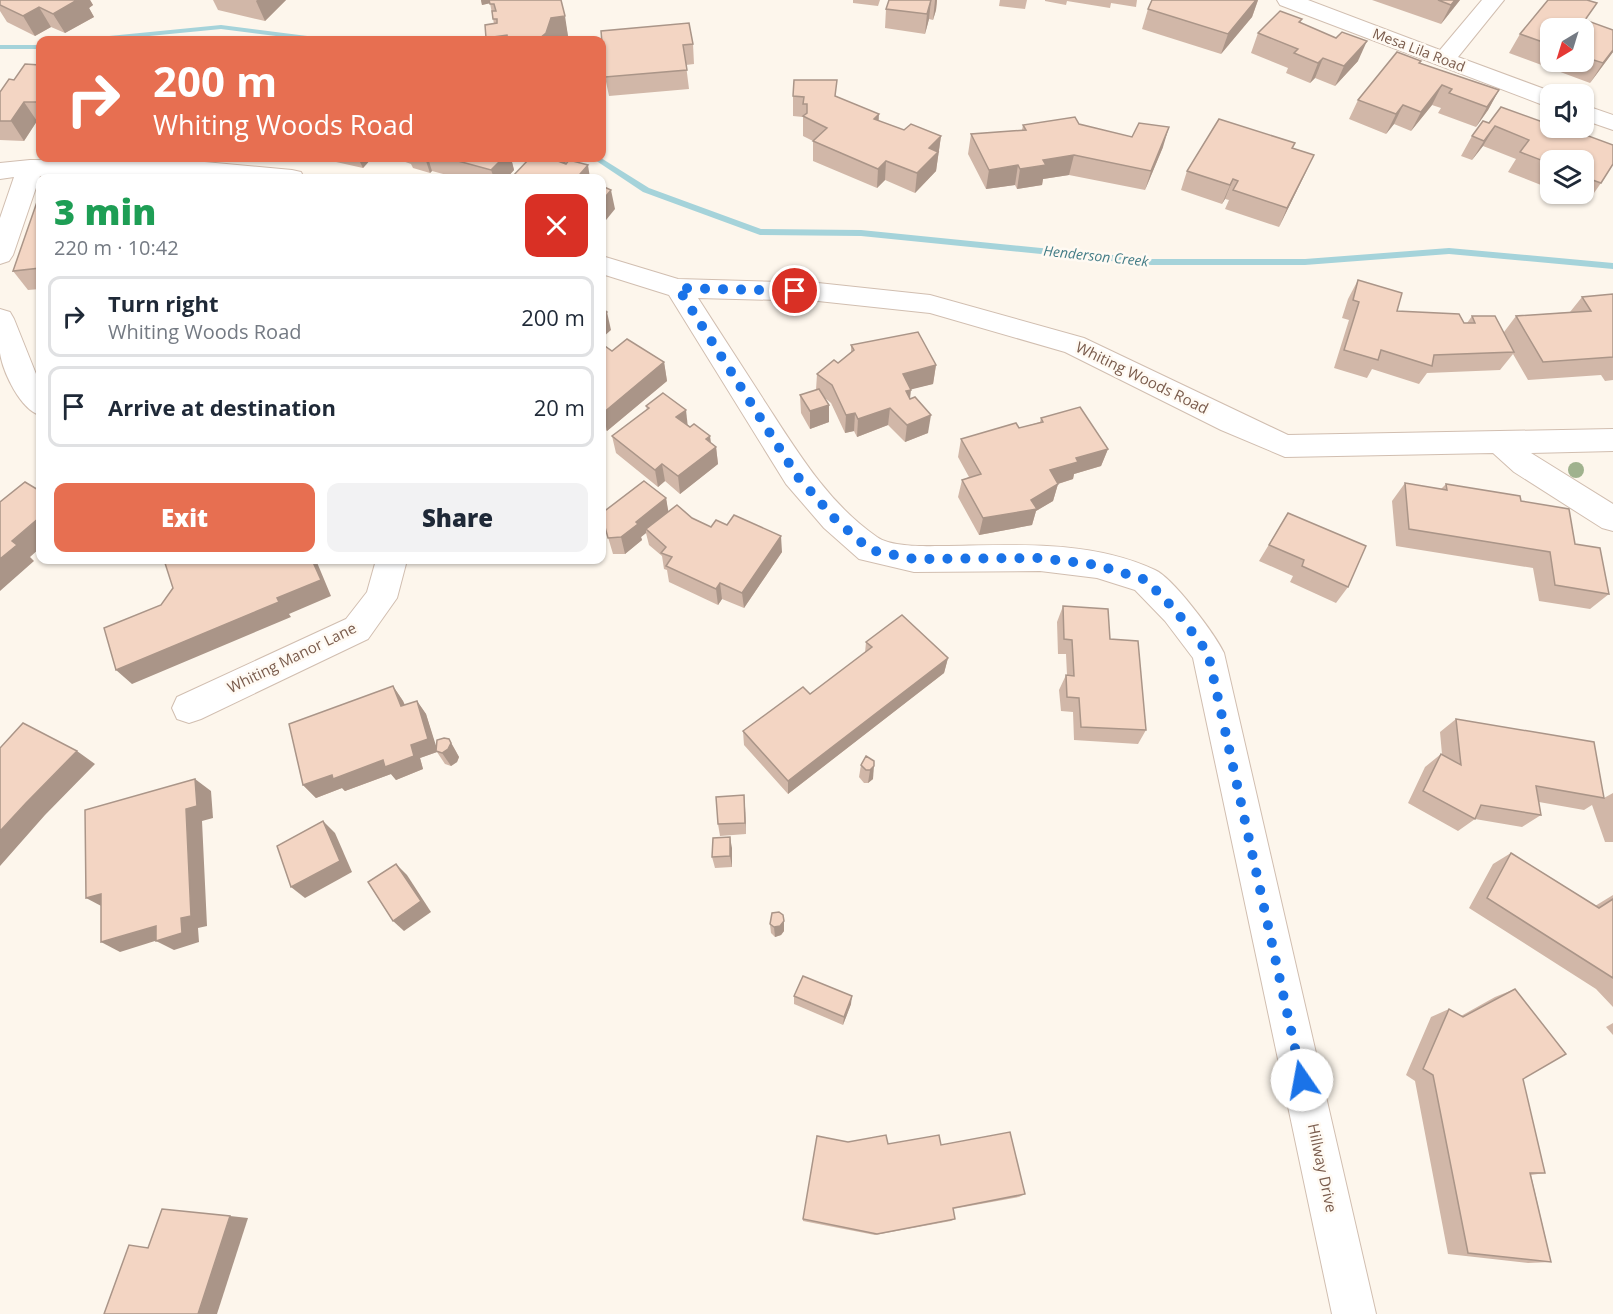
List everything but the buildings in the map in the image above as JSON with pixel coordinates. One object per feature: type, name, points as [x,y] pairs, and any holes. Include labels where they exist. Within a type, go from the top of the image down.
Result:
[{"type":"street","name":"Mesa Lila Road","points":[[1288,0],[1540,96]]},
{"type":"street","points":[[1444,60],[1493,0]]},
{"type":"street","points":[[1594,116],[1613,123]]},
{"type":"street","points":[[0,255],[30,168]]},
{"type":"street","points":[[0,171],[30,168],[194,169],[248,174]]},
{"type":"street","name":"Whiting Woods Road","points":[[606,266],[678,288],[818,292],[930,304],[1074,345],[1285,446],[1612,443]]},
{"type":"street","name":"Hillway Drive","points":[[678,288],[797,476],[835,519],[870,550],[914,559],[1040,558],[1097,565],[1146,580],[1176,611],[1208,653],[1354,1314]]},
{"type":"street","points":[[0,319],[27,387],[36,399]]},
{"type":"street","points":[[1501,443],[1524,464],[1613,519]]},
{"type":"street","name":"Whiting Manor Lane","points":[[189,708],[357,629],[381,598],[391,564]]},
{"type":"waterway","name":"Henderson Creek","points":[[130,36],[221,27],[292,36]]},
{"type":"waterway","name":"Henderson Creek","points":[[0,47],[36,47]]},
{"type":"waterway","name":"Henderson Creek","points":[[602,162],[646,190],[760,232],[861,233],[1151,262],[1305,262],[1449,251],[1613,266]]},
{"type":"route","points":[[795,291],[678,288],[797,476],[835,519],[870,550],[914,559],[1040,558],[1097,565],[1146,580],[1176,611],[1208,653],[1302,1080]]}]
